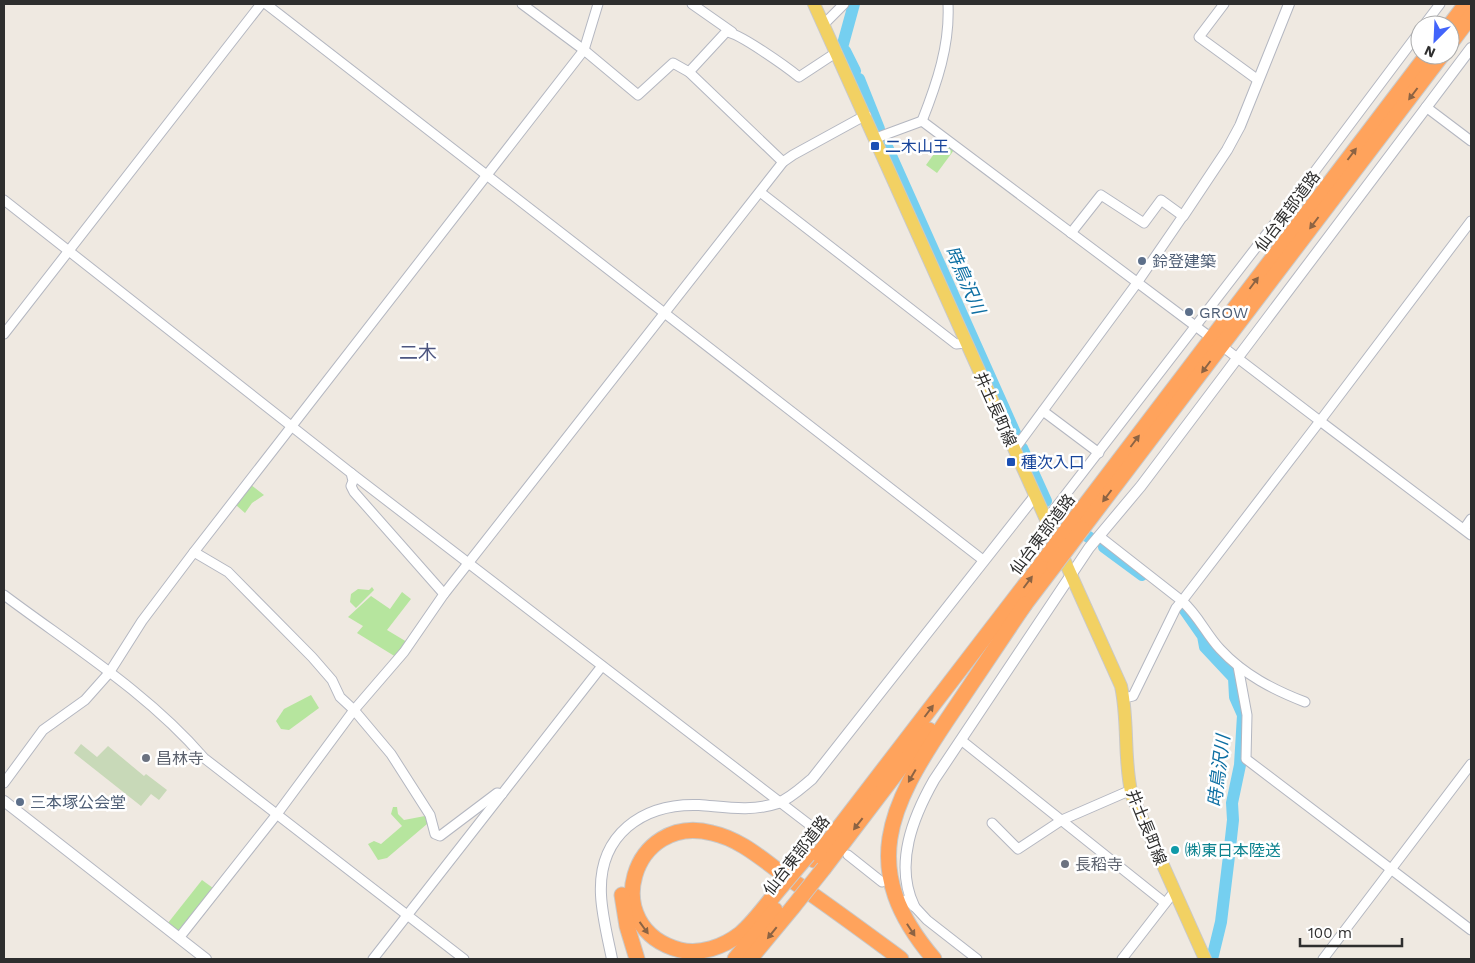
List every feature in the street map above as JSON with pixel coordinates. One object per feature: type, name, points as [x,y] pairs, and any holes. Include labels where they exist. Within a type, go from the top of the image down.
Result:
[{"type":"highway","points":[[1458,15],[1466,4]]},
{"type":"highway","points":[[1460,31],[1471,16]]},
{"type":"highway","name":"仙台東部道路","points":[[1078,525],[1420,65]]},
{"type":"highway","name":"仙台東部道路","points":[[815,861],[1434,65]]},
{"type":"highway","name":"仙台東部道路","points":[[735,959],[1025,604],[1051,560]]},
{"type":"highway","points":[[934,959],[910,930],[896,900],[889,855],[893,820],[903,791],[925,753],[1025,604]]},
{"type":"highway","points":[[636,959],[623,905],[622,890],[627,865],[639,845],[657,830],[668,825],[692,821],[718,825],[763,849],[912,959]]},
{"type":"highway","points":[[784,900],[738,935],[709,950],[687,952],[666,946],[646,931],[634,909],[631,889],[640,861],[652,846],[678,833],[710,832],[747,848],[901,959]]},
{"type":"highway","name":"仙台東部道路","points":[[750,959],[784,900]]},
{"type":"main road","name":"井土長町線","points":[[814,4],[838,52],[1014,450],[1113,667],[1124,698],[1126,773],[1131,790],[1174,892],[1205,959]]},
{"type":"street","points":[[4,334],[261,4]]},
{"type":"street","points":[[266,4],[983,560]]},
{"type":"street","points":[[522,4],[584,50],[638,95],[673,62],[689,72],[784,162]]},
{"type":"street","points":[[4,783],[44,730],[85,700],[109,673],[142,621],[194,552],[584,50],[598,4]]},
{"type":"street","points":[[692,4],[758,50],[778,60],[799,78],[838,52]]},
{"type":"street","points":[[824,24],[844,4]]},
{"type":"street","points":[[922,121],[943,60],[947,34],[948,4]]},
{"type":"street","points":[[1224,4],[1199,37],[1258,80]]},
{"type":"street","points":[[1014,450],[1137,283],[1227,150],[1240,126],[1289,4]]},
{"type":"street","points":[[1432,15],[1440,4]]},
{"type":"street","points":[[689,72],[726,32],[732,32]]},
{"type":"street","points":[[1046,520],[1196,327],[1410,44]]},
{"type":"street","points":[[977,959],[927,920],[910,903],[911,898],[906,865],[908,845],[913,823],[934,780],[1099,536],[1141,486],[1471,48]]},
{"type":"street","points":[[1426,107],[1471,141]]},
{"type":"street","points":[[179,938],[277,814],[354,710],[404,652],[444,594],[784,162],[793,154],[866,115]]},
{"type":"street","points":[[876,138],[922,121]]},
{"type":"street","points":[[922,121],[1206,334]]},
{"type":"street","points":[[760,192],[956,344],[967,343]]},
{"type":"street","points":[[1071,233],[1101,194],[1144,223],[1161,200],[1183,216]]},
{"type":"street","points":[[4,200],[351,473],[815,829]]},
{"type":"street","points":[[1124,698],[1134,696],[1176,608],[1471,221]]},
{"type":"street","points":[[1227,350],[1468,532],[1471,519]]},
{"type":"street","points":[[1043,411],[1099,452]]},
{"type":"street","points":[[351,473],[353,482],[351,486],[354,492],[444,594]]},
{"type":"street","points":[[612,959],[601,896],[602,878],[606,861],[618,837],[641,816],[657,809],[674,806],[750,809],[779,803],[812,779],[1035,496]]},
{"type":"street","points":[[1099,536],[1191,609],[1220,649],[1238,666],[1272,688],[1305,702]]},
{"type":"street","points":[[194,552],[228,572],[312,657],[332,680],[340,697],[354,710],[391,754],[430,815],[435,834],[440,836],[497,793],[502,794]]},
{"type":"street","points":[[4,595],[109,673],[174,725],[204,758],[464,959]]},
{"type":"street","points":[[373,959],[602,666]]},
{"type":"street","points":[[1238,666],[1247,715],[1246,759],[1471,930]]},
{"type":"street","points":[[961,740],[1165,903]]},
{"type":"street","points":[[1323,959],[1471,764]]},
{"type":"street","points":[[992,824],[1018,849],[1062,820],[1131,790]]},
{"type":"street","points":[[4,802],[206,959]]},
{"type":"street","points":[[848,855],[882,882]]},
{"type":"street","points":[[1122,959],[1174,892]]},
{"type":"green space","points":[[941,144],[945,144],[954,150],[937,173],[926,165]]},
{"type":"green space","points":[[251,485],[264,495],[252,503],[245,513],[236,505]]},
{"type":"green space","points":[[372,587],[374,590],[356,608],[350,602],[351,594],[358,589],[369,590]]},
{"type":"green space","points":[[402,592],[411,599],[387,630],[407,642],[396,657],[357,633],[363,626],[348,617],[371,596],[390,609]]},
{"type":"green space","points":[[311,695],[319,708],[289,730],[281,729],[276,721],[284,709]]},
{"type":"green space","points":[[81,744],[97,757],[108,746],[144,776],[146,774],[167,790],[159,800],[151,794],[141,806],[74,753]]},
{"type":"green space","points":[[393,807],[397,807],[398,814],[404,820],[425,816],[428,820],[427,824],[387,858],[378,860],[368,844],[374,841],[381,844],[402,826],[391,814]]},
{"type":"green space","points":[[202,880],[213,888],[178,931],[168,923]]},
{"type":"waterway","name":"時鳥沢川","points":[[843,44],[854,4]]},
{"type":"waterway","name":"時鳥沢川","points":[[845,51],[855,71]]},
{"type":"waterway","name":"時鳥沢川","points":[[859,79],[879,129]]},
{"type":"waterway","name":"時鳥沢川","points":[[884,140],[1015,433]]},
{"type":"waterway","name":"時鳥沢川","points":[[1022,448],[1046,501]]},
{"type":"waterway","name":"時鳥沢川","points":[[1058,516],[1090,538]]},
{"type":"waterway","name":"時鳥沢川","points":[[1104,547],[1142,575]]},
{"type":"waterway","name":"時鳥沢川","points":[[1182,606],[1203,636],[1205,647],[1234,678],[1235,697],[1243,715],[1240,765],[1232,803],[1233,820],[1221,922],[1212,959]]},
{"type":"place","name":"二木山王","points":[[875,146]]},
{"type":"place","name":"鈴登建築","points":[[1142,261]]},
{"type":"place","name":"GROW","points":[[1189,312]]},
{"type":"place","name":"種次入口","points":[[1011,462]]},
{"type":"place","name":"昌林寺","points":[[146,758]]},
{"type":"place","name":"三本塚公会堂","points":[[20,802]]},
{"type":"place","name":"㈱東日本陸送","points":[[1175,850]]},
{"type":"place","name":"長稻寺","points":[[1065,864]]},
{"type":"district","name":"二木","points":[[418,352]]}]
